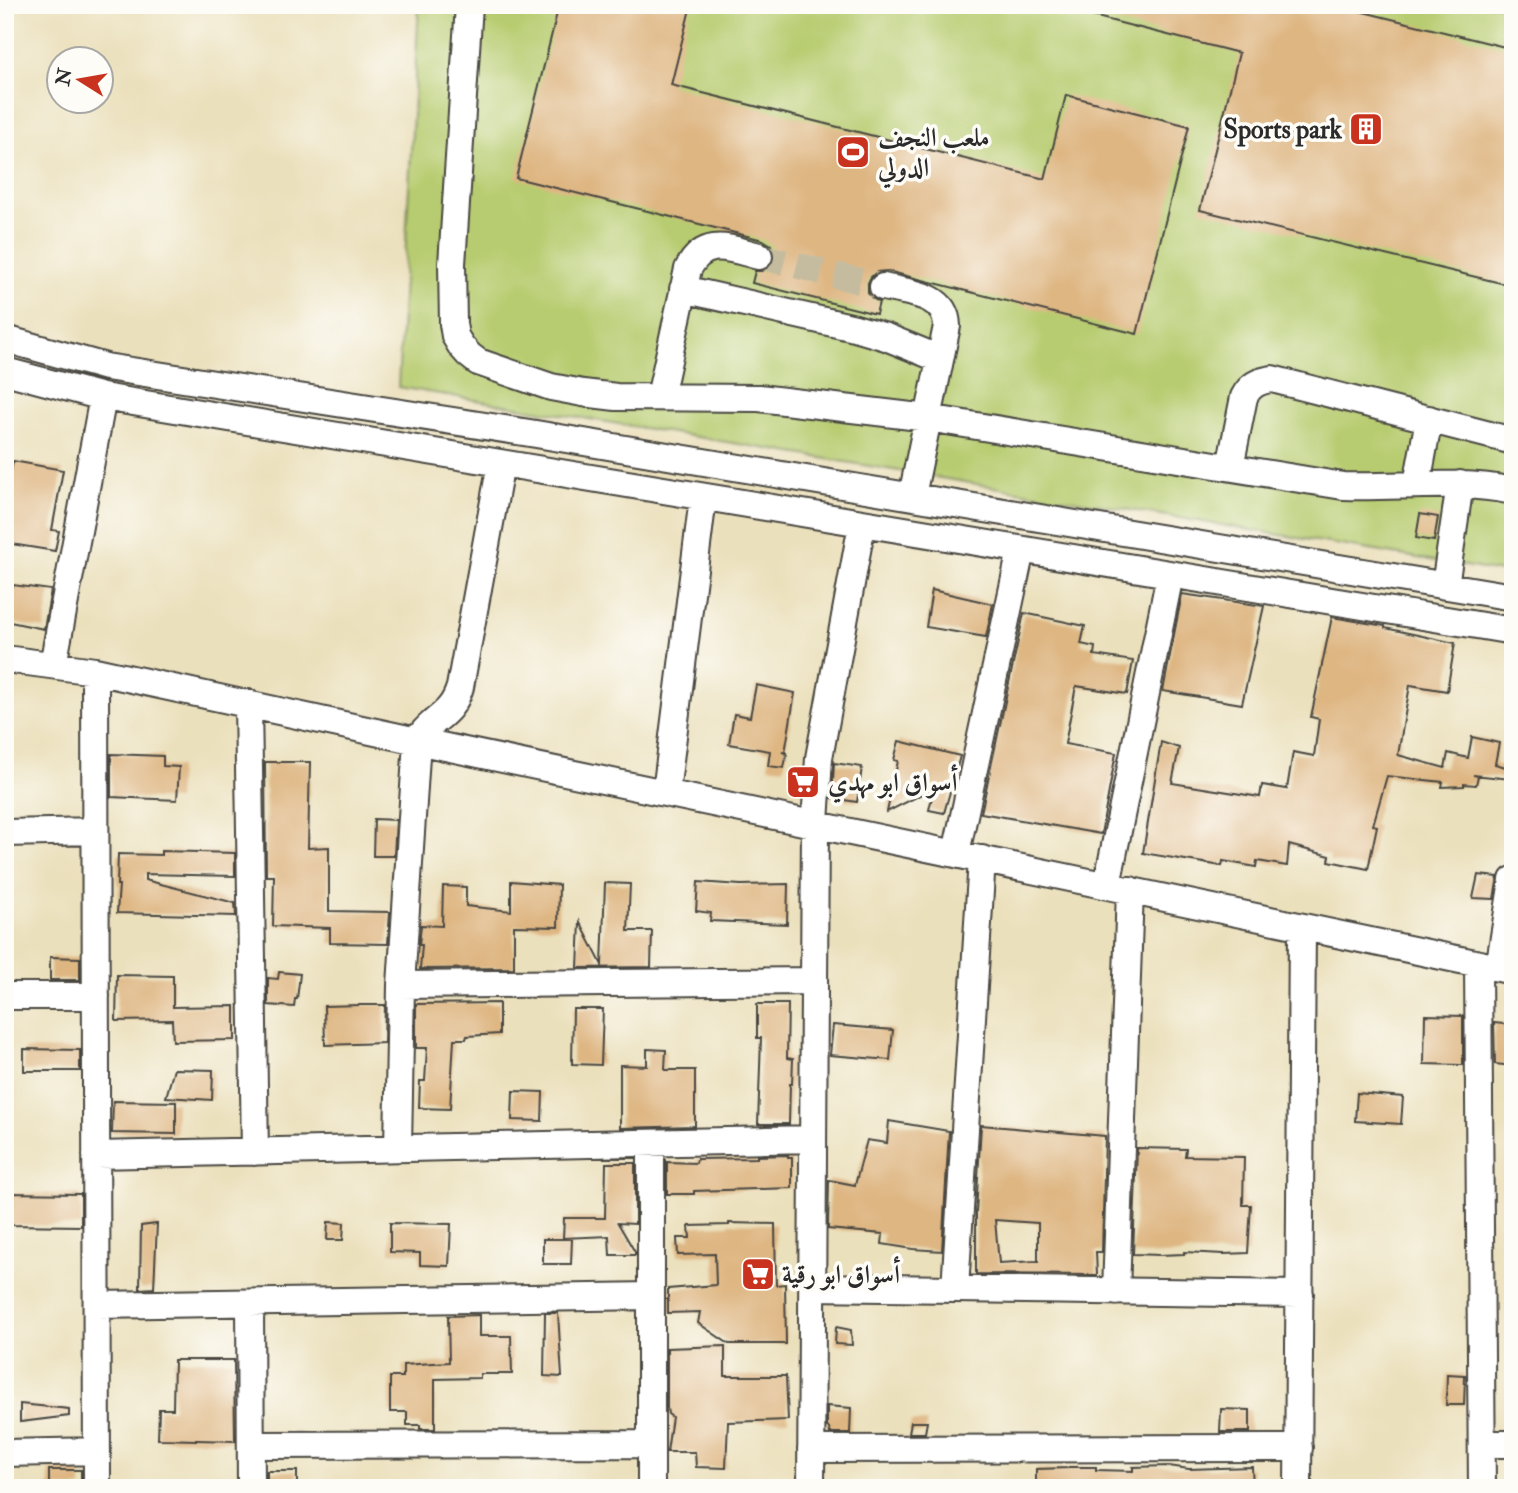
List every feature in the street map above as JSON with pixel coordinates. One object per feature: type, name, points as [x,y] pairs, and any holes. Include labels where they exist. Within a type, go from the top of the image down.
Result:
[{"type":"street","points":[[469,5],[452,264],[453,324],[455,336],[461,346],[478,362],[551,387],[583,393],[616,397],[759,398],[928,418],[1343,486],[1512,486]]},
{"type":"street","points":[[660,397],[683,289],[692,260],[707,249],[724,247],[759,256]]},
{"type":"street","points":[[883,287],[932,300],[944,310],[947,318],[912,496]]},
{"type":"street","points":[[683,289],[855,328],[886,337],[940,359]]},
{"type":"street","points":[[5,339],[106,367],[372,407],[1513,597]]},
{"type":"street","points":[[5,371],[103,397],[1513,631]]},
{"type":"street","points":[[1230,467],[1244,397],[1255,384],[1272,379],[1513,441]]},
{"type":"street","points":[[53,665],[103,397]]},
{"type":"street","points":[[1417,484],[1429,419]]},
{"type":"street","points":[[398,1148],[401,985],[417,741],[426,729],[446,713],[458,696],[502,463]]},
{"type":"street","points":[[1445,586],[1460,484]]},
{"type":"street","points":[[666,792],[704,498]]},
{"type":"street","points":[[811,1488],[815,823],[820,758],[862,524]]},
{"type":"street","points":[[956,853],[1021,550]]},
{"type":"street","points":[[1116,1292],[1119,888],[1170,575]]},
{"type":"street","points":[[5,659],[95,671],[1496,968]]},
{"type":"street","points":[[95,671],[97,1488]]},
{"type":"street","points":[[248,703],[255,1152]]},
{"type":"street","points":[[5,833],[95,831]]},
{"type":"street","points":[[955,1289],[982,859]]},
{"type":"street","points":[[1482,1488],[1496,968],[1513,880]]},
{"type":"street","points":[[1298,1488],[1302,927]]},
{"type":"street","points":[[401,985],[814,981]]},
{"type":"street","points":[[5,996],[96,996]]},
{"type":"street","points":[[96,1155],[813,1139]]},
{"type":"street","points":[[651,1143],[651,1488]]},
{"type":"street","points":[[812,1287],[1300,1294]]},
{"type":"street","points":[[97,1305],[651,1296]]},
{"type":"street","points":[[250,1303],[251,1488]]},
{"type":"street","points":[[251,1445],[651,1444]]},
{"type":"street","points":[[1482,1444],[1513,1444]]},
{"type":"street","points":[[811,1449],[1298,1448]]},
{"type":"street","points":[[5,1452],[97,1451]]},
{"type":"green space","points":[[419,5],[1513,5],[1513,574],[398,387]]},
{"type":"building","name":"ملعب النجف الدولي","points":[[559,5],[691,5],[671,85],[1045,179],[1066,95],[1189,126],[1137,334],[887,271],[877,272],[868,283],[868,293],[879,302],[876,314],[752,283],[755,271],[770,268],[774,259],[771,245],[763,240],[516,178]]},
{"type":"building","name":"Sports park","points":[[1074,5],[1335,5],[1513,49],[1513,286],[1200,210],[1239,53],[1073,11]]},
{"type":"building","points":[[13,461],[63,470],[52,530],[59,531],[55,551],[5,543],[5,471],[11,472]]},
{"type":"building","points":[[1420,514],[1438,517],[1434,541],[1416,538]]},
{"type":"building","points":[[5,584],[51,590],[44,629],[5,621]]},
{"type":"building","points":[[932,590],[993,604],[986,637],[926,627]]},
{"type":"building","points":[[1182,594],[1264,606],[1242,704],[1163,691]]},
{"type":"building","points":[[1024,613],[1085,626],[1081,644],[1095,647],[1094,655],[1133,661],[1127,694],[1076,686],[1065,744],[1116,753],[1101,834],[981,813]]},
{"type":"building","points":[[1332,617],[1385,626],[1455,643],[1447,691],[1410,685],[1398,755],[1445,768],[1448,753],[1468,758],[1472,737],[1499,743],[1495,764],[1513,769],[1511,779],[1473,775],[1478,776],[1476,785],[1442,787],[1443,782],[1387,776],[1373,825],[1377,826],[1368,869],[1329,861],[1330,856],[1289,845],[1287,866],[1257,861],[1256,867],[1223,861],[1222,866],[1143,853],[1161,742],[1179,748],[1172,783],[1260,797],[1262,785],[1287,789],[1293,752],[1314,756],[1319,719],[1311,717]]},
{"type":"building","points":[[756,685],[795,693],[784,768],[768,766],[770,751],[729,744],[734,714],[750,717]]},
{"type":"building","points":[[899,741],[960,756],[944,813],[929,810],[934,788],[887,812],[898,761],[894,760]]},
{"type":"building","points":[[111,754],[163,756],[163,766],[179,767],[177,800],[111,797]]},
{"type":"building","points":[[265,762],[310,762],[308,848],[329,847],[329,911],[390,912],[388,944],[330,943],[330,928],[273,926],[274,876],[266,876]]},
{"type":"building","points":[[834,763],[862,767],[857,802],[832,798]]},
{"type":"building","points":[[374,819],[396,820],[394,856],[373,856]]},
{"type":"building","points":[[161,851],[235,853],[235,876],[145,874],[145,880],[235,903],[236,916],[117,913],[118,854],[161,855]]},
{"type":"building","points":[[1478,875],[1498,877],[1494,899],[1473,898]]},
{"type":"building","points":[[511,881],[559,885],[558,927],[514,926],[514,968],[420,969],[421,925],[442,926],[443,886],[466,887],[466,906],[511,911]]},
{"type":"building","points":[[698,882],[788,884],[787,924],[710,921],[711,913],[696,911]]},
{"type":"building","points":[[605,883],[630,884],[628,931],[652,931],[651,967],[578,968],[580,922],[602,965]]},
{"type":"building","points":[[50,957],[80,958],[80,980],[50,980]]},
{"type":"building","points":[[279,972],[300,974],[294,1007],[268,1005],[268,978],[278,979]]},
{"type":"building","points":[[117,975],[173,976],[173,1007],[235,1006],[235,1040],[173,1041],[172,1020],[116,1021]]},
{"type":"building","points":[[499,1003],[499,1034],[454,1039],[450,1109],[419,1108],[420,1081],[425,1081],[427,1048],[416,1048],[416,1004]]},
{"type":"building","points":[[757,1004],[788,1004],[787,1058],[793,1059],[789,1124],[758,1124],[761,1038],[757,1038]]},
{"type":"building","points":[[385,1005],[384,1043],[325,1045],[324,1006]]},
{"type":"building","points":[[573,1009],[603,1009],[601,1065],[572,1064]]},
{"type":"building","points":[[1425,1015],[1463,1016],[1463,1065],[1424,1064]]},
{"type":"building","points":[[1494,1023],[1513,1025],[1513,1066],[1495,1064]]},
{"type":"building","points":[[833,1025],[893,1030],[890,1060],[830,1055]]},
{"type":"building","points":[[24,1049],[80,1050],[80,1071],[24,1071]]},
{"type":"building","points":[[647,1049],[666,1050],[665,1070],[695,1070],[695,1126],[620,1128],[620,1065],[647,1066]]},
{"type":"building","points":[[174,1069],[213,1070],[212,1100],[166,1097]]},
{"type":"building","points":[[513,1091],[543,1092],[542,1121],[512,1120]]},
{"type":"building","points":[[1357,1093],[1403,1097],[1401,1124],[1355,1121]]},
{"type":"building","points":[[113,1101],[176,1102],[176,1134],[112,1133]]},
{"type":"building","points":[[889,1121],[949,1131],[942,1251],[882,1244],[883,1234],[828,1229],[829,1180],[855,1185],[867,1140],[887,1143]]},
{"type":"building","points":[[981,1125],[1105,1136],[1102,1252],[1096,1252],[1097,1275],[976,1274]],"holes":[[[995,1220],[1038,1223],[1038,1261],[999,1263]]]},
{"type":"building","points":[[1137,1148],[1186,1149],[1185,1156],[1244,1157],[1243,1205],[1251,1205],[1248,1253],[1133,1254]]},
{"type":"building","points":[[788,1155],[788,1158],[792,1158],[792,1188],[667,1194],[667,1162],[696,1163],[697,1159]]},
{"type":"building","points":[[606,1163],[635,1163],[635,1224],[618,1223],[635,1255],[610,1255],[609,1236],[563,1238],[564,1218],[605,1218]]},
{"type":"building","points":[[5,1193],[81,1194],[81,1226],[5,1225]]},
{"type":"building","points":[[328,1222],[344,1223],[343,1240],[327,1240]]},
{"type":"building","points":[[390,1223],[451,1224],[449,1266],[420,1265],[420,1253],[390,1252]]},
{"type":"building","points":[[157,1224],[154,1288],[140,1289],[141,1226]]},
{"type":"building","points":[[775,1224],[776,1285],[785,1284],[786,1344],[729,1344],[698,1323],[700,1312],[668,1313],[668,1289],[716,1285],[715,1254],[678,1255],[677,1238],[690,1238],[689,1226]]},
{"type":"building","points":[[543,1239],[572,1239],[571,1264],[543,1264]]},
{"type":"building","points":[[545,1313],[558,1313],[562,1377],[544,1376]]},
{"type":"building","points":[[479,1315],[479,1336],[511,1336],[512,1374],[435,1379],[435,1429],[420,1429],[420,1425],[407,1425],[407,1412],[390,1412],[390,1377],[403,1377],[403,1365],[449,1362],[448,1316]]},
{"type":"building","points":[[836,1327],[851,1330],[852,1345],[835,1344]]},
{"type":"building","points":[[725,1346],[725,1376],[786,1376],[788,1420],[728,1422],[726,1468],[696,1467],[695,1452],[667,1452],[672,1417],[667,1408],[667,1348]]},
{"type":"building","points":[[174,1360],[234,1360],[235,1441],[158,1439],[159,1409],[173,1409]]},
{"type":"building","points":[[1447,1374],[1465,1375],[1464,1405],[1446,1405]]},
{"type":"building","points":[[20,1404],[69,1409],[69,1416],[20,1422]]},
{"type":"building","points":[[827,1406],[851,1408],[850,1433],[830,1433],[827,1427]]},
{"type":"building","points":[[1221,1409],[1250,1410],[1250,1432],[1220,1432]]},
{"type":"building","points":[[911,1422],[927,1422],[925,1433],[909,1433]]},
{"type":"building","points":[[1169,1466],[1189,1469],[1252,1467],[1253,1488],[1036,1488],[1036,1469],[1096,1467],[1096,1470],[1133,1471],[1133,1467]]},
{"type":"building","points":[[49,1470],[81,1470],[81,1488],[49,1488]]},
{"type":"building","points":[[267,1471],[297,1471],[297,1488],[267,1488]]},
{"type":"tunnel","points":[[759,256],[883,287]]},
{"type":"place","name":"Sports park","points":[[1366,129]]},
{"type":"place","name":"ملعب النجف الدولي","points":[[853,152]]},
{"type":"place","name":"أسواق ابو مهدي","points":[[803,782]]},
{"type":"place","name":"أسواق ابو رقية","points":[[758,1274]]}]
